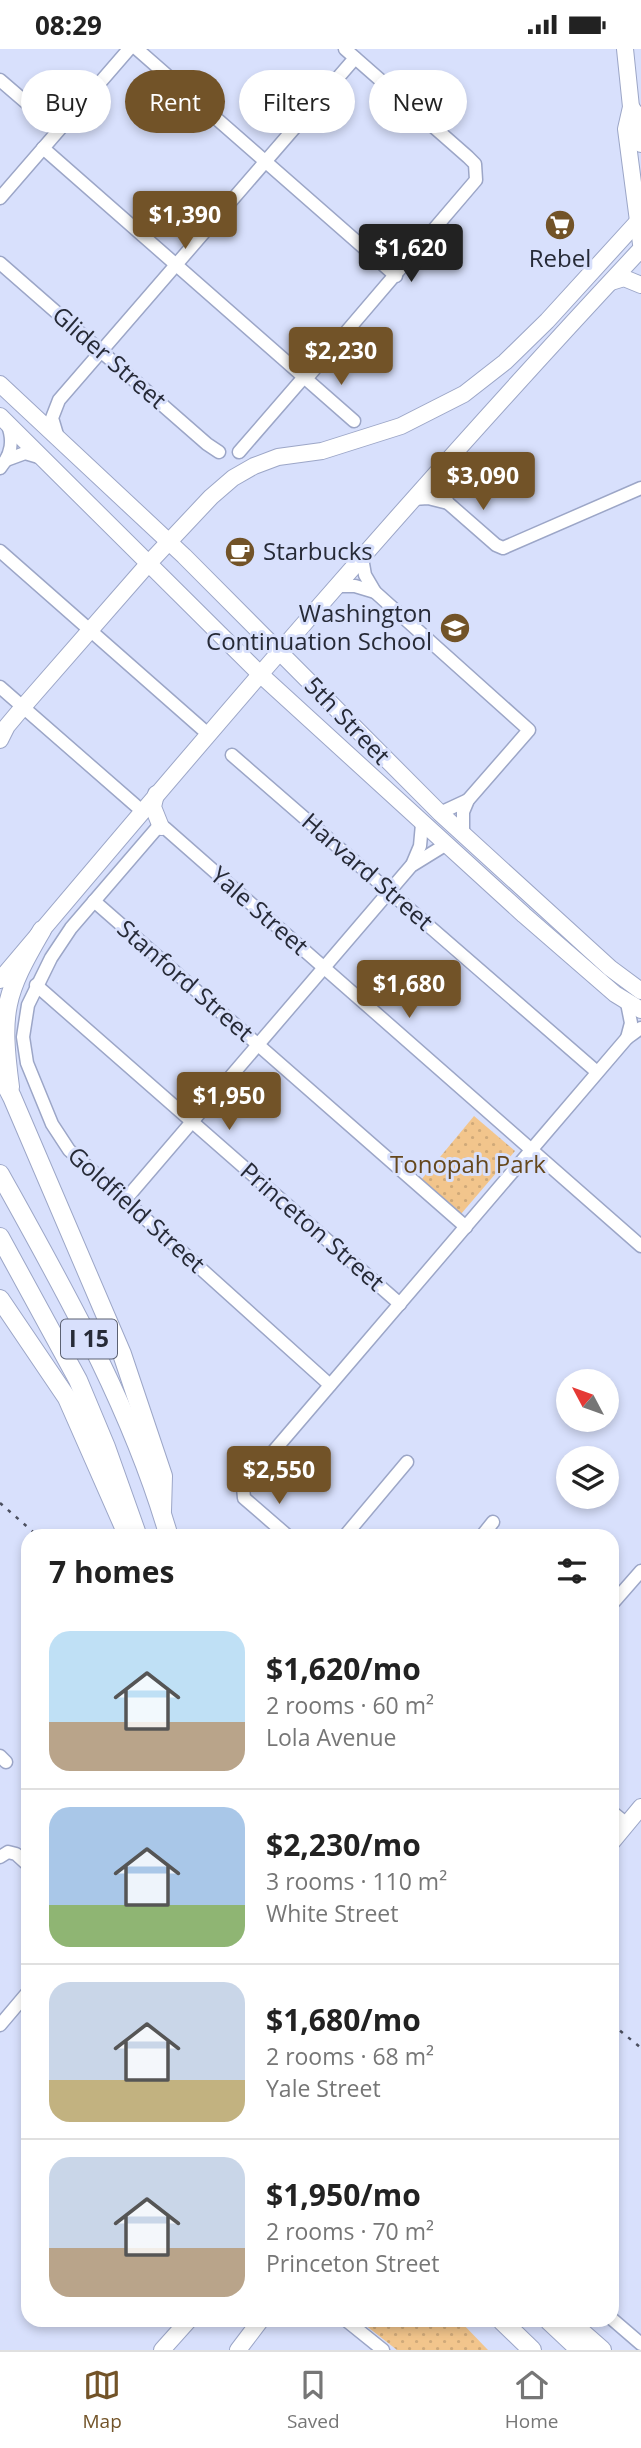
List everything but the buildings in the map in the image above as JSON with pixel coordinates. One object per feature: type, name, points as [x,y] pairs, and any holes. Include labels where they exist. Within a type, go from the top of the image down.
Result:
[{"type":"highway","points":[[12,1097],[3,1049],[4,1008],[15,976],[42,930]]},
{"type":"highway","points":[[0,1074],[122,1355],[163,1476],[162,1511]]},
{"type":"highway","name":"I 15","points":[[0,1174],[106,1372],[143,1457],[167,1529]]},
{"type":"highway","name":"I 15","points":[[0,1237],[78,1380],[106,1447],[135,1529]]},
{"type":"highway","points":[[0,1299],[67,1398],[124,1529]]},
{"type":"highway","points":[[508,2327],[532,2350]]},
{"type":"highway","points":[[555,2327],[580,2350]]},
{"type":"highway","points":[[576,2327],[602,2350]]},
{"type":"main road","points":[[0,980],[156,794],[413,499],[641,246],[626,129],[631,107],[625,49]]},
{"type":"main road","points":[[631,107],[638,117],[641,144]]},
{"type":"main road","points":[[0,740],[7,726],[148,563],[211,497],[233,478],[278,457],[339,446],[401,426],[464,394],[505,362],[547,321],[639,220]]},
{"type":"main road","points":[[609,283],[624,278],[641,285]]},
{"type":"main road","name":"5th Street","points":[[0,384],[169,542],[440,813],[610,968],[641,991]]},
{"type":"main road","name":"5th Street","points":[[4,420],[261,675],[445,845],[598,980],[634,1006]]},
{"type":"main road","points":[[156,794],[153,807],[161,827]]},
{"type":"main road","points":[[524,915],[546,909]]},
{"type":"main road","points":[[619,1846],[634,1824],[641,1807]]},
{"type":"main road","points":[[619,1836],[634,1824]]},
{"type":"main road","points":[[162,2350],[183,2327]]},
{"type":"main road","points":[[239,2350],[256,2327]]},
{"type":"street","points":[[111,70],[129,49]]},
{"type":"street","points":[[137,49],[396,276]]},
{"type":"street","points":[[60,442],[52,418],[60,400],[265,162],[350,53],[475,164],[477,180],[396,276],[239,452]]},
{"type":"street","points":[[0,80],[21,98]]},
{"type":"street","points":[[0,198],[56,133]]},
{"type":"street","points":[[43,148],[354,421]]},
{"type":"street","name":"Glider Street","points":[[0,263],[219,452]]},
{"type":"street","points":[[22,404],[32,409],[40,409],[60,400]]},
{"type":"street","points":[[3,464],[12,441],[4,420]]},
{"type":"street","points":[[3,464],[25,453],[43,458]]},
{"type":"street","points":[[438,471],[440,486],[448,503],[496,545],[503,548],[641,488]]},
{"type":"street","points":[[413,499],[428,498],[448,503]]},
{"type":"street","points":[[0,551],[208,734]]},
{"type":"street","points":[[362,558],[365,575],[375,592],[529,730],[468,800],[463,812],[463,833]]},
{"type":"street","points":[[338,586],[355,586],[375,592]]},
{"type":"street","points":[[0,687],[142,811]]},
{"type":"street","name":"Harvard Street","points":[[232,755],[597,1072]]},
{"type":"street","points":[[440,813],[468,800]]},
{"type":"street","points":[[124,1200],[411,866],[420,846],[422,824]]},
{"type":"street","name":"Goldfield Street","points":[[161,827],[149,836],[71,928],[36,985],[28,1005],[23,1037],[27,1063],[47,1112],[69,1150],[330,1385]]},
{"type":"street","name":"Yale Street","points":[[161,827],[641,1245]]},
{"type":"street","points":[[411,866],[445,845]]},
{"type":"street","name":"Stanford Street","points":[[94,901],[466,1227]]},
{"type":"street","name":"Princeton Street","points":[[36,985],[400,1304]]},
{"type":"street","points":[[626,1038],[634,1006]]},
{"type":"street","points":[[280,1529],[244,1498],[243,1487],[626,1038],[641,1028]]},
{"type":"street","points":[[351,1529],[407,1462]]},
{"type":"street","points":[[487,1529],[493,1522]]},
{"type":"street","points":[[619,1596],[641,1571]]},
{"type":"street","points":[[4,1855],[16,1854],[21,1859]]},
{"type":"street","points":[[0,2025],[21,2000]]},
{"type":"street","points":[[619,2325],[641,2344]]},
{"type":"street","points":[[354,2327],[383,2350]]},
{"type":"green space","name":"Tonopah Park","points":[[474,1116],[515,1151],[461,1214],[421,1180]]},
{"type":"green space","points":[[368,2327],[466,2327],[488,2350],[397,2350]]},
{"type":"railway","points":[[0,1503],[30,1529]]},
{"type":"railway","points":[[619,2030],[641,2048]]},
{"type":"place","name":"Rebel","points":[[560,225]]},
{"type":"place","name":"Starbucks","points":[[240,552]]},
{"type":"place","name":"Washington Continuation School","points":[[455,628]]}]
